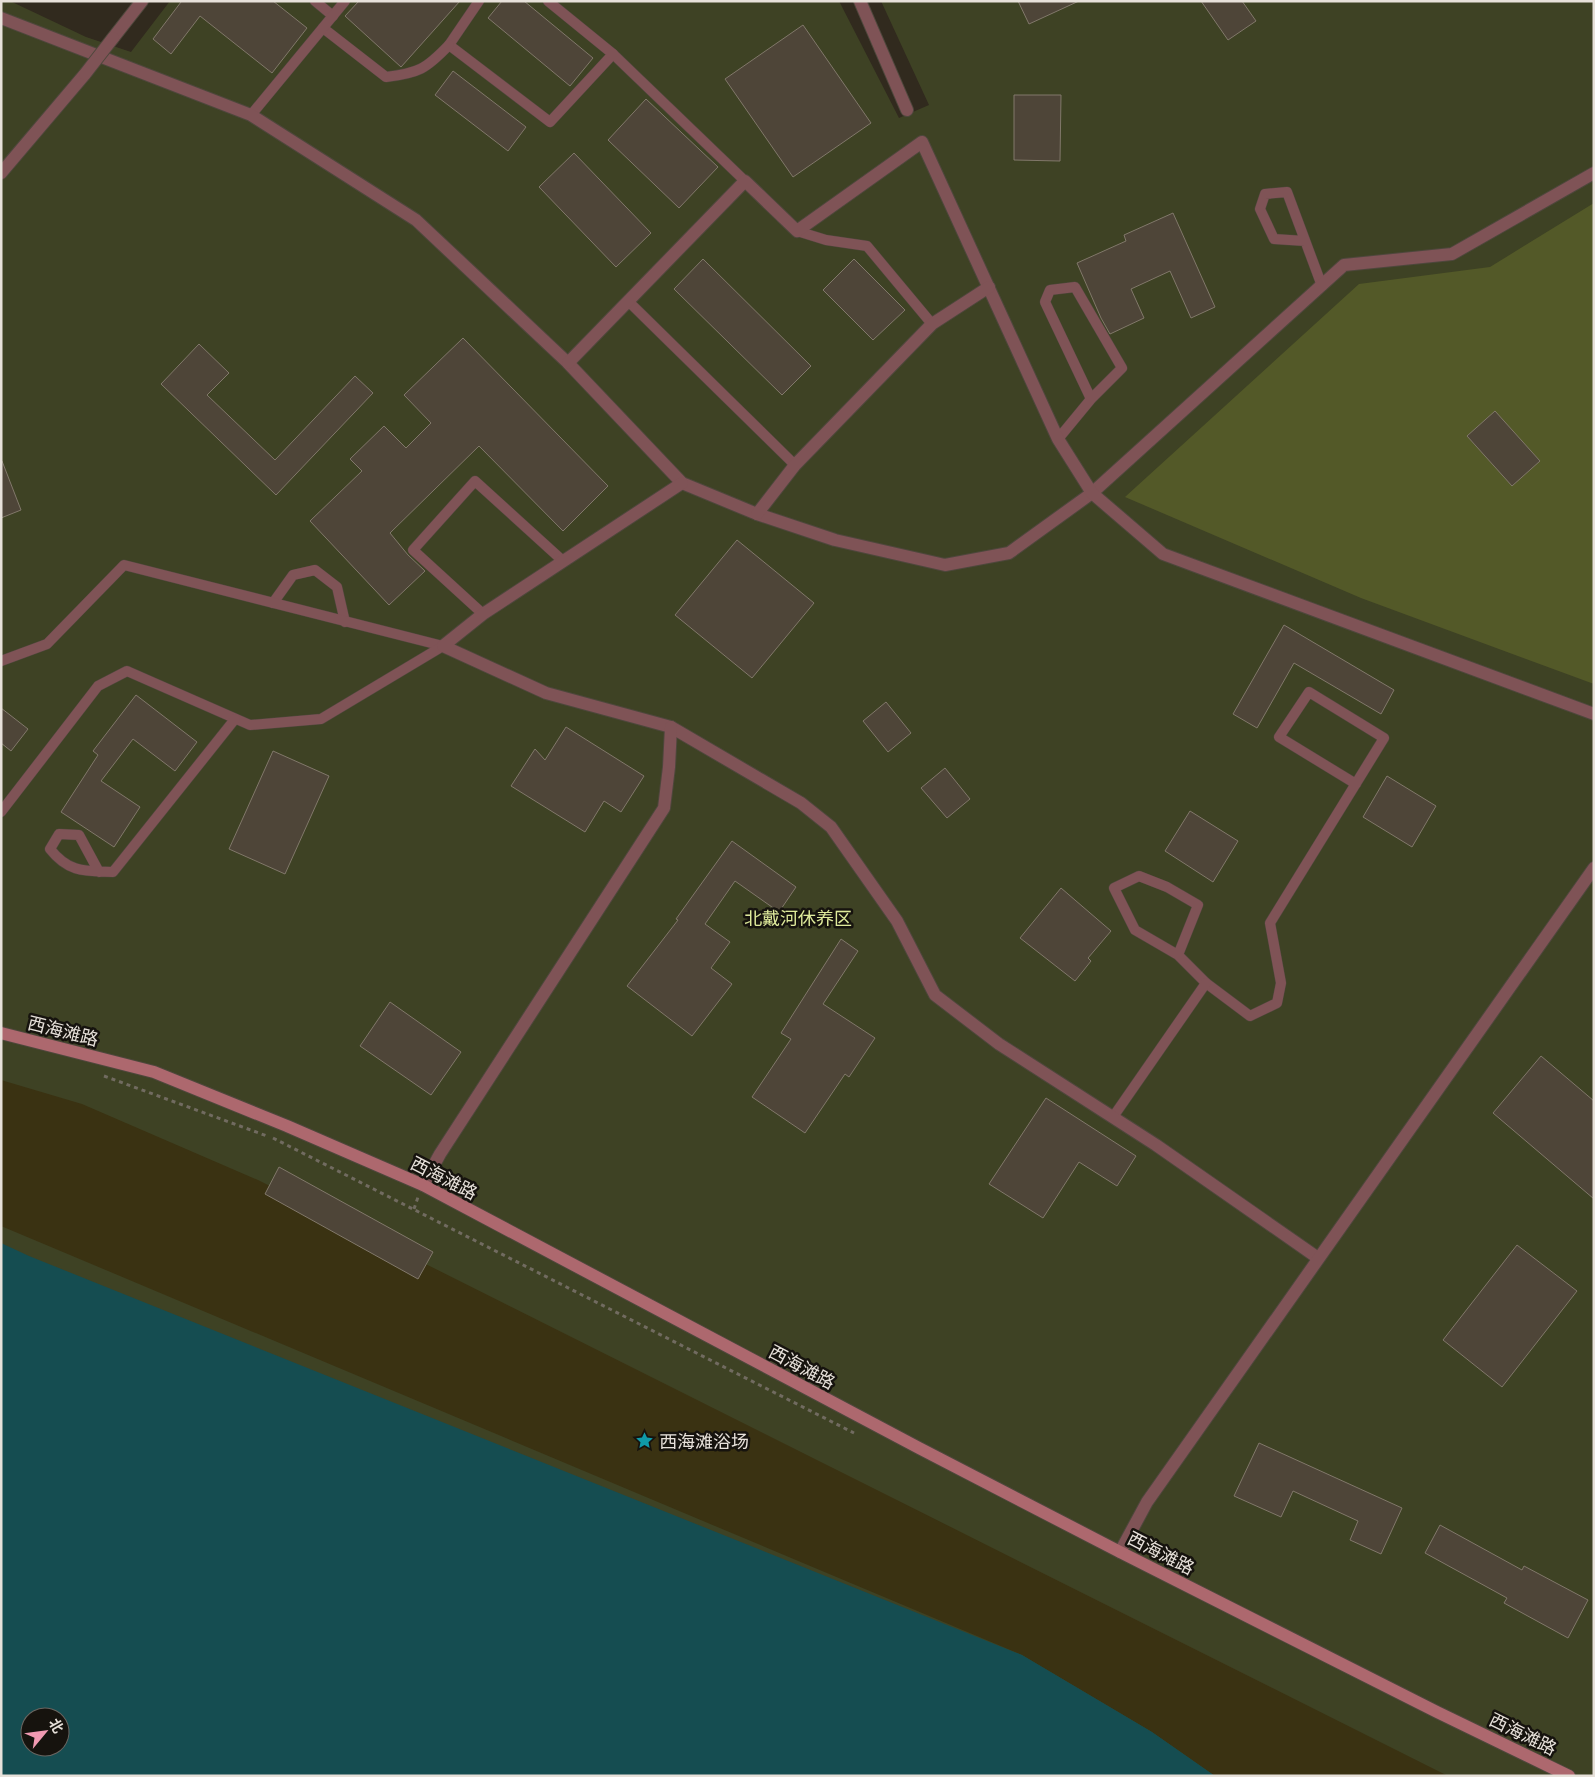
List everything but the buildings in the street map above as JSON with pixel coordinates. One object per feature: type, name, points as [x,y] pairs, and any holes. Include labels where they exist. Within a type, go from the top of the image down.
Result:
[{"type":"main road","name":"西海滩路","points":[[1,1033],[154,1072],[287,1126],[423,1185],[919,1448],[1120,1552],[1437,1712],[1569,1776]]},
{"type":"street","points":[[1,173],[85,74],[142,1]]},
{"type":"street","points":[[860,1],[907,110]]},
{"type":"street","points":[[1,18],[251,114],[416,220],[568,363],[682,483],[758,514],[835,540],[945,565],[1009,553],[1092,493],[1344,265],[1452,254],[1594,172]]},
{"type":"street","points":[[568,363],[745,181],[798,230],[922,142],[1058,439],[1092,493],[1163,554],[1594,714]]},
{"type":"street","points":[[758,514],[795,465],[932,324],[988,287]]},
{"type":"street","points":[[682,483],[483,614],[442,646],[546,692],[672,727],[801,802],[831,826],[898,921],[935,995],[999,1044],[1156,1145],[1318,1258]]},
{"type":"street","points":[[423,1185],[444,1148],[664,808],[672,727]]},
{"type":"street","points":[[1120,1552],[1147,1502],[1594,868]]},
{"type":"lane","points":[[315,1],[333,16]]},
{"type":"lane","points":[[251,114],[345,1]]},
{"type":"lane","points":[[324,28],[386,77],[412,74],[433,62],[449,45],[479,1]]},
{"type":"lane","points":[[548,1],[613,54],[745,181]]},
{"type":"lane","points":[[449,45],[550,122],[613,54]]},
{"type":"lane","points":[[1305,241],[1274,239],[1260,209],[1265,194],[1287,192],[1322,286]]},
{"type":"lane","points":[[798,230],[826,240],[867,246],[932,324]]},
{"type":"lane","points":[[1058,439],[1091,399],[1122,368],[1075,287],[1050,290],[1045,302],[1091,399]]},
{"type":"lane","points":[[628,301],[795,465]]},
{"type":"lane","points":[[483,614],[413,550],[475,481],[563,561]]},
{"type":"lane","points":[[1,661],[47,644],[124,565],[442,646]]},
{"type":"lane","points":[[273,603],[293,575],[315,570],[338,587],[345,622]]},
{"type":"lane","points":[[1,812],[98,686],[128,671],[250,725],[321,719],[442,646]]},
{"type":"lane","points":[[1178,955],[1198,905],[1167,887],[1139,876],[1114,888],[1135,930],[1178,955],[1206,984],[1250,1016],[1277,1003],[1281,983],[1270,923],[1356,784],[1384,738],[1309,692],[1279,737],[1356,784]]},
{"type":"lane","points":[[100,872],[79,835],[59,834],[50,849],[60,861],[80,870],[100,872],[113,872],[236,719]]},
{"type":"lane","points":[[1113,1117],[1206,984]]},
{"type":"path","points":[[100,1075],[273,1138],[859,1435]]},
{"type":"green space","name":"北戴河休养区","points":[[1,1],[10,1],[86,37],[131,52],[170,1],[839,1],[899,118],[929,105],[881,1],[1594,1],[1594,1776],[1,1776]]},
{"type":"green space","points":[[1594,203],[1594,684],[1361,598],[1125,497],[1359,284],[1490,267]]},
{"type":"sand","name":"西海滩浴场","points":[[1,1080],[82,1104],[258,1180],[1448,1776],[1215,1776],[1152,1732],[1022,1655],[1,1226]]},
{"type":"water","points":[[1,1243],[29,1256],[1022,1655],[1152,1732],[1215,1776],[1,1776]]},
{"type":"place","name":"西海滩浴场","points":[[645,1441]]}]
